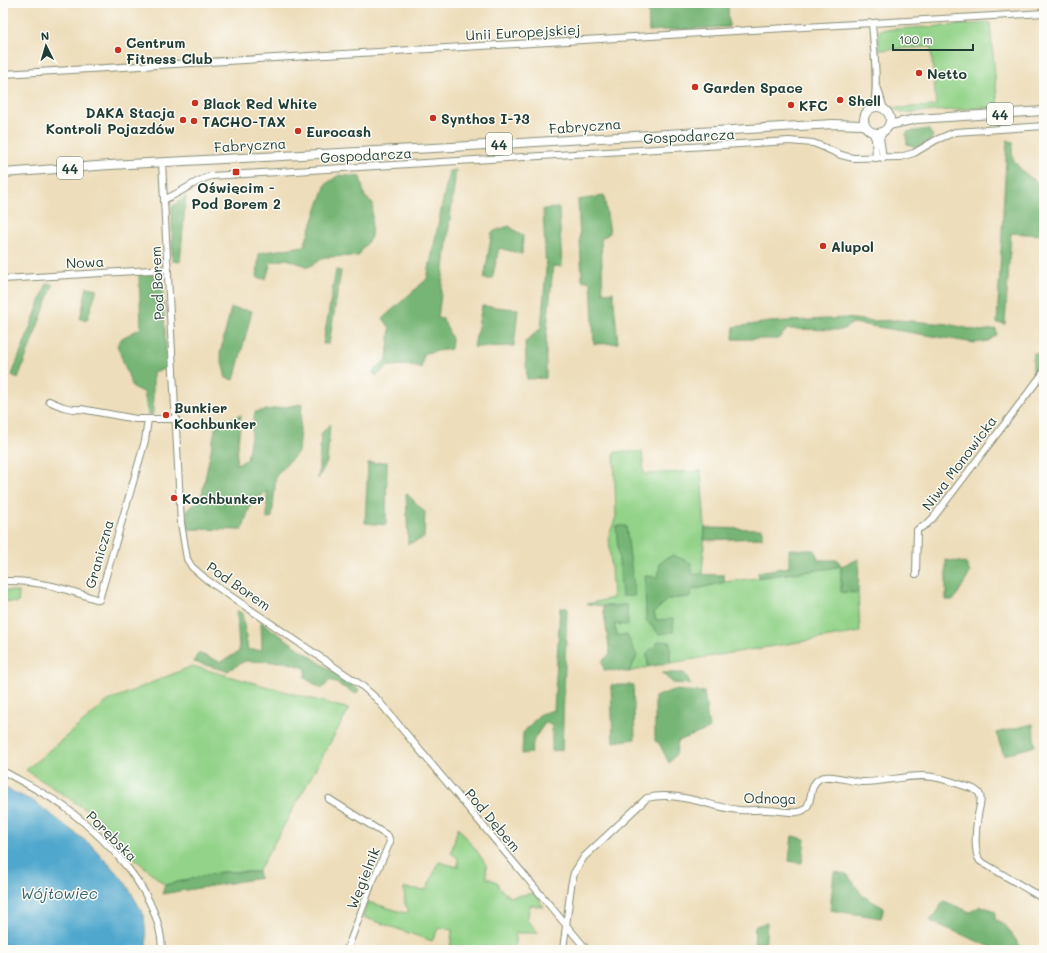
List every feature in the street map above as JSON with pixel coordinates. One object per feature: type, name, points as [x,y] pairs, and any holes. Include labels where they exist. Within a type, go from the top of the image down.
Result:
[{"type":"main road","name":"44","points":[[872,108],[878,107],[886,112],[916,119]]},
{"type":"main road","points":[[869,129],[864,121],[868,111],[872,108]]},
{"type":"main road","name":"44","points":[[869,129],[878,133],[886,128],[916,119],[1044,111]]},
{"type":"main road","points":[[886,112],[886,128]]},
{"type":"main road","name":"Fabryczna","points":[[833,124],[856,120],[865,116]]},
{"type":"main road","name":"Fabryczna","points":[[3,173],[162,162],[452,147],[833,124],[862,125],[869,129]]},
{"type":"street","name":"Unii Europejskiej","points":[[3,74],[1044,13]]},
{"type":"street","points":[[872,23],[876,82],[875,102],[872,108]]},
{"type":"street","points":[[876,82],[880,102],[886,112]]},
{"type":"street","name":"Gospodarcza","points":[[165,199],[195,182],[211,176],[789,142],[813,143],[841,155],[853,158],[900,157],[914,153],[936,140],[955,132],[1044,126]]},
{"type":"street","points":[[883,158],[880,138],[886,128]]},
{"type":"street","points":[[869,129],[875,139],[876,158]]},
{"type":"street","name":"Pod Borem","points":[[162,162],[181,523],[187,559],[192,566],[207,580],[361,685],[377,699],[386,711]]},
{"type":"street","name":"Nowa","points":[[3,279],[168,269]]},
{"type":"street","name":"Niwa Monowicka","points":[[916,574],[917,530],[933,518],[1044,372]]},
{"type":"street","points":[[49,401],[72,410],[81,409],[136,419],[176,418]]},
{"type":"street","name":"Graniczna","points":[[3,581],[34,582],[56,586],[99,600],[145,441],[148,419]]},
{"type":"street","name":"Pod Dębem","points":[[386,711],[587,950]]},
{"type":"street","name":"Porębska","points":[[3,771],[65,808],[97,835],[128,867],[151,904],[162,939],[162,950]]},
{"type":"street","name":"Odnoga","points":[[567,926],[570,886],[578,864],[647,798],[655,796],[670,796],[740,810],[797,812],[804,810],[808,806],[814,784],[817,780],[829,777],[871,782],[932,776],[974,789],[979,793],[981,800],[978,816],[977,857],[980,861],[1044,898]]},
{"type":"street","name":"Węgielnik","points":[[329,799],[388,836],[390,842],[371,885],[347,950]]},
{"type":"street","points":[[564,950],[567,926]]},
{"type":"green space","points":[[648,3],[728,3],[729,27],[649,31]]},
{"type":"green space","points":[[990,23],[998,107],[901,113],[894,108],[936,106],[931,47],[879,50],[878,35],[880,30]]},
{"type":"green space","points":[[928,129],[933,136],[929,142],[916,147],[907,144],[907,132]]},
{"type":"green space","points":[[1007,140],[1013,142],[1012,156],[1018,166],[1031,178],[1044,185],[1044,235],[1011,233],[1005,324],[997,323]]},
{"type":"green space","points":[[456,170],[438,318],[443,319],[452,339],[451,349],[424,353],[421,368],[410,365],[389,366],[376,376],[372,372],[387,359],[390,328],[383,318],[427,279],[449,171]]},
{"type":"green space","points":[[339,175],[360,177],[365,197],[373,203],[371,237],[358,256],[325,257],[309,267],[287,259],[271,262],[266,279],[257,278],[259,253],[304,246],[326,184]]},
{"type":"green space","points":[[186,196],[180,262],[172,261],[172,207]]},
{"type":"green space","points":[[604,196],[610,233],[601,239],[603,293],[613,292],[618,343],[594,344],[591,282],[582,280],[578,200]]},
{"type":"green space","points":[[559,208],[562,267],[553,266],[546,340],[546,378],[527,379],[525,342],[541,328],[546,271],[543,209]]},
{"type":"green space","points":[[509,226],[523,236],[522,254],[499,248],[492,279],[484,279],[492,232]]},
{"type":"green space","points":[[336,270],[341,271],[329,344],[323,344]]},
{"type":"green space","points":[[139,274],[162,275],[167,369],[153,372],[153,414],[148,415],[144,392],[133,388],[117,345],[122,338],[141,328]]},
{"type":"green space","points":[[47,283],[53,285],[18,378],[12,375]]},
{"type":"green space","points":[[87,287],[97,289],[87,320],[80,319]]},
{"type":"green space","points":[[482,306],[518,309],[514,346],[474,347]]},
{"type":"green space","points":[[231,308],[252,311],[234,380],[226,378],[220,354]]},
{"type":"green space","points":[[845,318],[872,321],[897,320],[947,324],[980,331],[996,329],[997,335],[988,341],[975,343],[853,323],[842,330],[788,329],[778,339],[733,339],[734,327],[770,322]]},
{"type":"green space","points":[[1033,353],[1044,354],[1044,366],[1033,380]]},
{"type":"green space","points":[[302,404],[298,452],[276,476],[272,517],[267,519],[267,491],[250,506],[242,530],[188,529],[187,510],[201,499],[216,425],[241,415],[236,464],[247,460],[255,412]]},
{"type":"green space","points":[[330,424],[327,462],[318,479],[321,434]]},
{"type":"green space","points":[[614,452],[642,452],[644,474],[701,471],[705,528],[702,575],[658,578],[645,576],[646,620],[659,634],[674,620],[656,621],[654,613],[668,599],[690,597],[692,590],[725,582],[841,566],[841,592],[858,593],[860,632],[670,663],[670,642],[647,653],[648,667],[629,672],[637,656],[617,635],[614,624],[627,605],[603,606],[587,604],[613,598],[609,535],[616,517]]},
{"type":"green space","points":[[387,462],[386,525],[365,523],[368,463]]},
{"type":"green space","points":[[406,493],[425,512],[424,538],[408,544]]},
{"type":"green space","points":[[616,526],[626,526],[635,596],[622,596]]},
{"type":"green space","points":[[705,528],[762,529],[762,538],[704,540]]},
{"type":"green space","points":[[789,549],[815,550],[818,560],[838,560],[841,566],[759,577],[758,572],[789,567]]},
{"type":"green space","points":[[673,555],[691,563],[692,574],[724,575],[725,582],[692,590],[690,597],[668,599],[654,613],[656,620],[674,619],[673,632],[659,634],[646,620],[645,576],[658,577],[660,562]]},
{"type":"green space","points":[[859,559],[858,593],[841,592],[841,566]]},
{"type":"green space","points":[[946,560],[966,563],[970,573],[954,600],[946,600]]},
{"type":"green space","points":[[3,590],[19,592],[18,603],[3,601]]},
{"type":"green space","points":[[627,605],[628,625],[614,624],[617,635],[627,635],[637,656],[629,672],[604,670],[602,661],[610,654],[603,606]]},
{"type":"green space","points":[[560,608],[567,608],[562,750],[552,751],[552,724],[545,723],[534,739],[531,753],[522,754],[523,733],[540,714],[554,710]]},
{"type":"green space","points":[[237,611],[242,613],[248,650],[262,650],[261,622],[359,690],[356,694],[330,680],[322,689],[305,678],[306,668],[285,662],[245,661],[227,671],[194,662],[198,653],[220,662],[239,652]]},
{"type":"green space","points":[[659,641],[670,642],[670,663],[648,667],[647,653]]},
{"type":"green space","points":[[192,666],[349,709],[258,872],[221,872],[165,885],[134,858],[100,819],[26,770],[108,701]]},
{"type":"green space","points":[[662,673],[684,673],[691,684],[673,683]]},
{"type":"green space","points":[[611,685],[633,685],[635,739],[613,742]]},
{"type":"green space","points":[[673,690],[704,692],[709,729],[678,741],[676,754],[669,763],[659,743],[655,741],[655,697]]},
{"type":"green space","points":[[1033,724],[1035,746],[1004,755],[996,733]]},
{"type":"green space","points":[[458,827],[486,865],[487,878],[497,882],[499,888],[510,897],[534,893],[539,898],[543,907],[530,905],[527,921],[538,933],[516,933],[514,950],[450,950],[452,930],[439,927],[432,941],[363,917],[368,902],[405,913],[409,911],[405,904],[404,888],[426,890],[439,862],[458,867],[458,858],[451,853]]},
{"type":"green space","points":[[792,836],[805,839],[802,863],[789,861]]},
{"type":"green space","points":[[221,872],[258,872],[260,878],[162,894],[165,885]]},
{"type":"green space","points":[[834,872],[847,874],[863,896],[884,908],[881,918],[830,910]]},
{"type":"green space","points":[[944,901],[970,912],[981,906],[995,911],[995,919],[1006,926],[1023,950],[998,950],[930,921]]},
{"type":"green space","points":[[767,923],[765,950],[754,950],[755,926]]},
{"type":"water","name":"Wójtowiec","points":[[3,787],[35,802],[92,846],[125,882],[144,915],[147,950],[3,950]]},
{"type":"place","name":"Centrum Fitness Club","points":[[118,50]]},
{"type":"place","name":"Netto","points":[[919,73]]},
{"type":"place","name":"Garden Space","points":[[695,87]]},
{"type":"place","name":"Shell","points":[[840,100]]},
{"type":"place","name":"Black Red White","points":[[195,103]]},
{"type":"place","name":"KFC","points":[[791,105]]},
{"type":"place","name":"Synthos I-73","points":[[433,118]]},
{"type":"place","name":"DAKA Stacja Kontroli Pojazdów","points":[[183,120]]},
{"type":"place","name":"TACHO-TAX","points":[[194,121]]},
{"type":"place","name":"Eurocash","points":[[298,131]]},
{"type":"place","name":"Oświęcim - Pod Borem 2","points":[[236,172]]},
{"type":"place","name":"Alupol","points":[[823,246]]},
{"type":"place","name":"Bunkier Kochbunker","points":[[166,415]]},
{"type":"place","name":"Kochbunker","points":[[174,498]]}]
